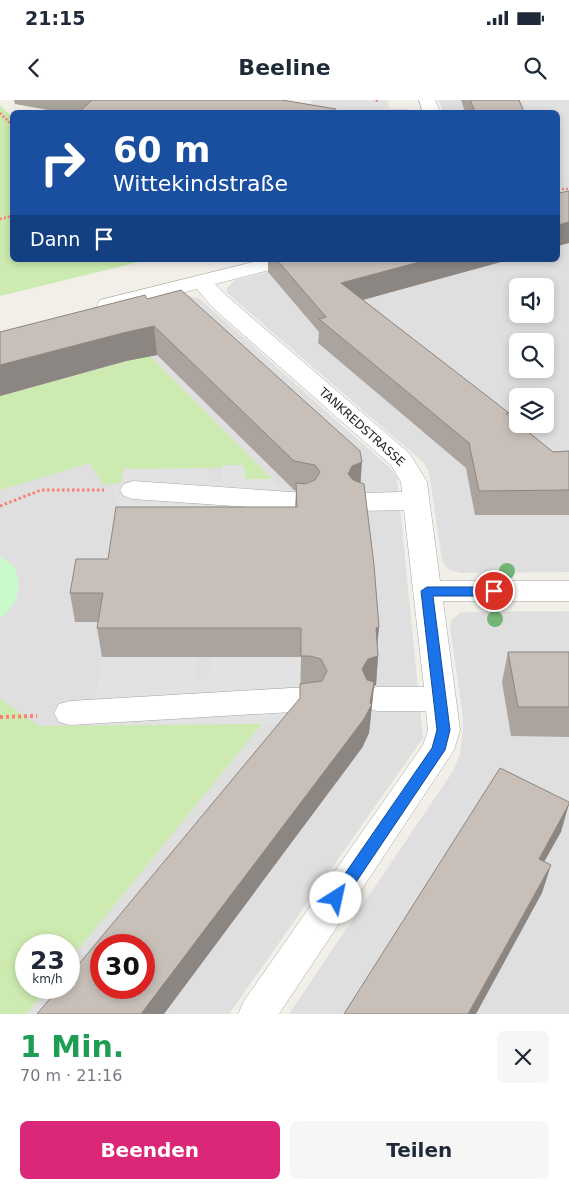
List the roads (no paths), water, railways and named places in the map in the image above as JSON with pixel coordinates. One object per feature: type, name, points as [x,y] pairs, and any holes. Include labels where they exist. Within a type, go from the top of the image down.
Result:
[{"type":"street","points":[[85,311],[278,262]]},
{"type":"street","name":"TANKREDSTRASSE","points":[[201,281],[220,302],[401,460],[414,482],[444,730],[438,750],[258,1014]]},
{"type":"street","points":[[133,490],[305,502]]},
{"type":"street","points":[[361,502],[417,501]]},
{"type":"street","points":[[427,591],[569,591]]},
{"type":"street","points":[[70,713],[309,698]]},
{"type":"street","points":[[377,700],[440,699]]}]
